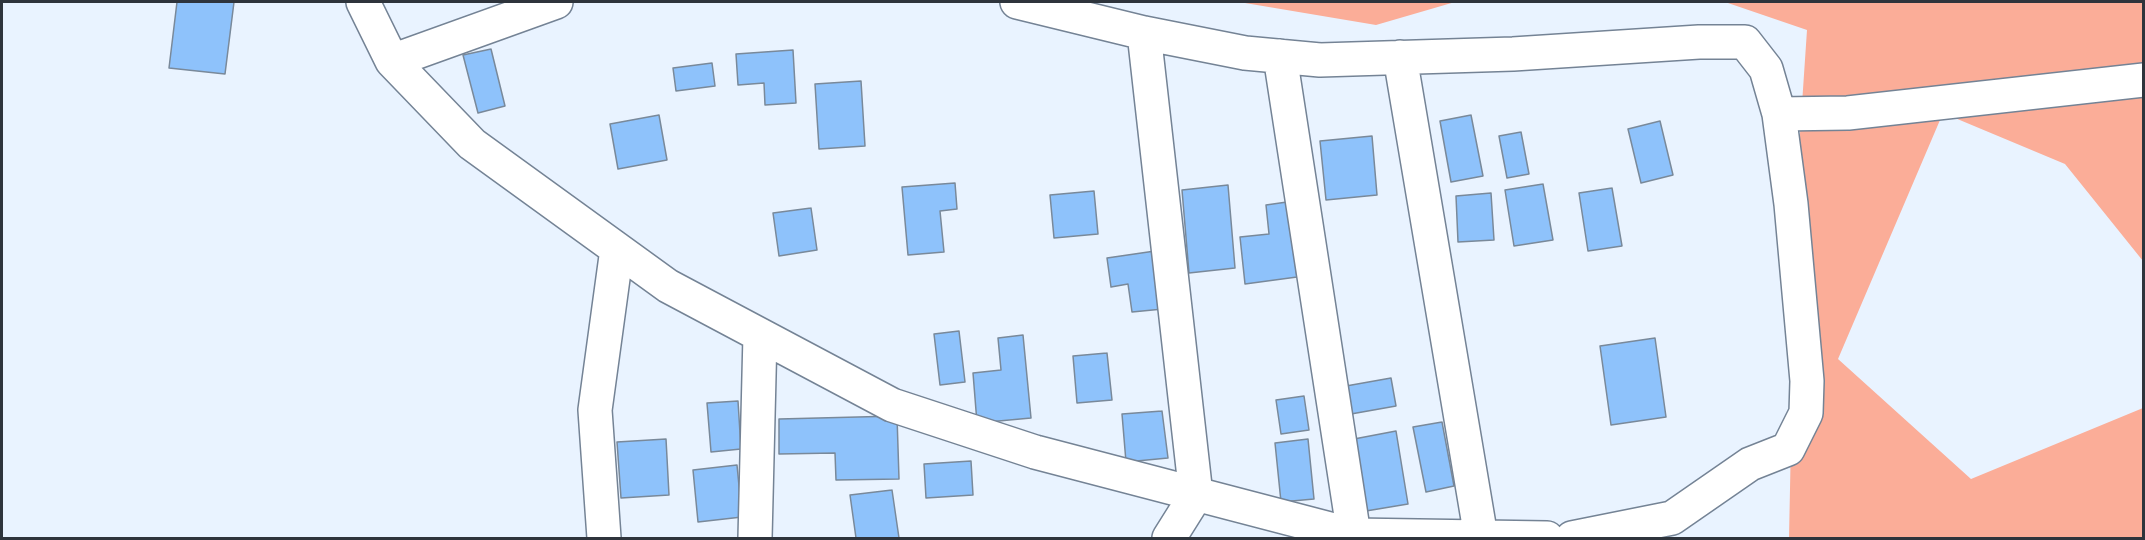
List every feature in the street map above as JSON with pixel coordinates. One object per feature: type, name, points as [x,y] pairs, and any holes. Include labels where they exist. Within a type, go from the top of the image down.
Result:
[{"type":"street","points":[[363,2],[392,61],[472,144],[668,286],[892,405],[1035,452],[1359,537],[1546,538]]},
{"type":"street","points":[[392,61],[556,2]]},
{"type":"street","points":[[1017,2],[1143,33],[1245,53],[1320,60],[1513,54],[1699,42],[1745,42],[1766,69],[1779,114],[1791,204],[1807,381],[1806,413],[1788,449],[1750,464],[1672,518],[1572,538]]},
{"type":"street","points":[[1143,33],[1197,495],[1169,538]]},
{"type":"street","points":[[1280,56],[1359,537]]},
{"type":"street","points":[[1400,57],[1481,537]]},
{"type":"street","points":[[1779,114],[1848,113],[2144,80]]},
{"type":"street","points":[[604,538],[595,410],[617,249]]},
{"type":"street","points":[[755,538],[760,335]]},
{"type":"shaded area","points":[[1239,2],[1455,2],[1376,25]]},
{"type":"shaded area","points":[[1725,2],[2143,2],[2143,261],[2065,164],[1943,113],[1838,359],[1971,479],[2143,408],[2143,538],[1789,538],[1796,193],[1807,30]]},
{"type":"building","points":[[177,2],[234,2],[225,74],[169,68]]},
{"type":"building","points":[[491,49],[505,106],[478,113],[463,55]]},
{"type":"building","points":[[793,50],[796,103],[765,105],[764,83],[738,85],[736,54]]},
{"type":"building","points":[[712,63],[715,86],[676,91],[673,68]]},
{"type":"building","points":[[861,81],[865,146],[819,149],[815,84]]},
{"type":"building","points":[[659,115],[667,160],[618,169],[610,124]]},
{"type":"building","points":[[1471,115],[1483,176],[1451,182],[1440,121]]},
{"type":"building","points":[[1660,121],[1673,175],[1641,183],[1628,129]]},
{"type":"building","points":[[1521,132],[1529,174],[1507,178],[1499,136]]},
{"type":"building","points":[[1372,136],[1377,195],[1326,200],[1320,141]]},
{"type":"building","points":[[955,183],[957,209],[940,211],[944,252],[908,255],[902,187]]},
{"type":"building","points":[[1543,184],[1553,240],[1514,246],[1505,190]]},
{"type":"building","points":[[1228,185],[1235,268],[1189,273],[1182,190]]},
{"type":"building","points":[[1612,188],[1622,246],[1588,251],[1579,193]]},
{"type":"building","points":[[1094,191],[1098,234],[1054,238],[1050,195]]},
{"type":"building","points":[[1491,193],[1494,240],[1458,242],[1456,196]]},
{"type":"building","points":[[1287,202],[1297,277],[1245,284],[1240,237],[1269,234],[1266,205]]},
{"type":"building","points":[[811,208],[817,250],[779,256],[773,213]]},
{"type":"building","points":[[1155,251],[1163,309],[1132,312],[1128,284],[1111,287],[1107,258]]},
{"type":"building","points":[[959,331],[965,382],[940,385],[934,334]]},
{"type":"building","points":[[1023,335],[1031,418],[977,423],[973,373],[1001,370],[998,338]]},
{"type":"building","points":[[1655,338],[1666,417],[1611,425],[1600,346]]},
{"type":"building","points":[[1107,353],[1112,400],[1077,403],[1073,356]]},
{"type":"building","points":[[1391,378],[1396,406],[1351,414],[1346,386]]},
{"type":"building","points":[[1304,396],[1309,430],[1281,434],[1276,400]]},
{"type":"building","points":[[738,401],[741,449],[711,452],[707,403]]},
{"type":"building","points":[[1162,411],[1168,458],[1126,462],[1122,414]]},
{"type":"building","points":[[897,416],[899,479],[836,480],[835,453],[779,454],[779,419]]},
{"type":"building","points":[[1442,422],[1454,486],[1426,492],[1413,427]]},
{"type":"building","points":[[1396,431],[1408,504],[1366,511],[1354,439]]},
{"type":"building","points":[[666,439],[669,495],[621,498],[617,442]]},
{"type":"building","points":[[1308,439],[1314,499],[1281,502],[1275,443]]},
{"type":"building","points":[[971,461],[973,495],[926,498],[924,464]]},
{"type":"building","points":[[737,465],[742,517],[698,522],[693,470]]},
{"type":"building","points":[[892,490],[899,538],[856,538],[850,495]]}]
